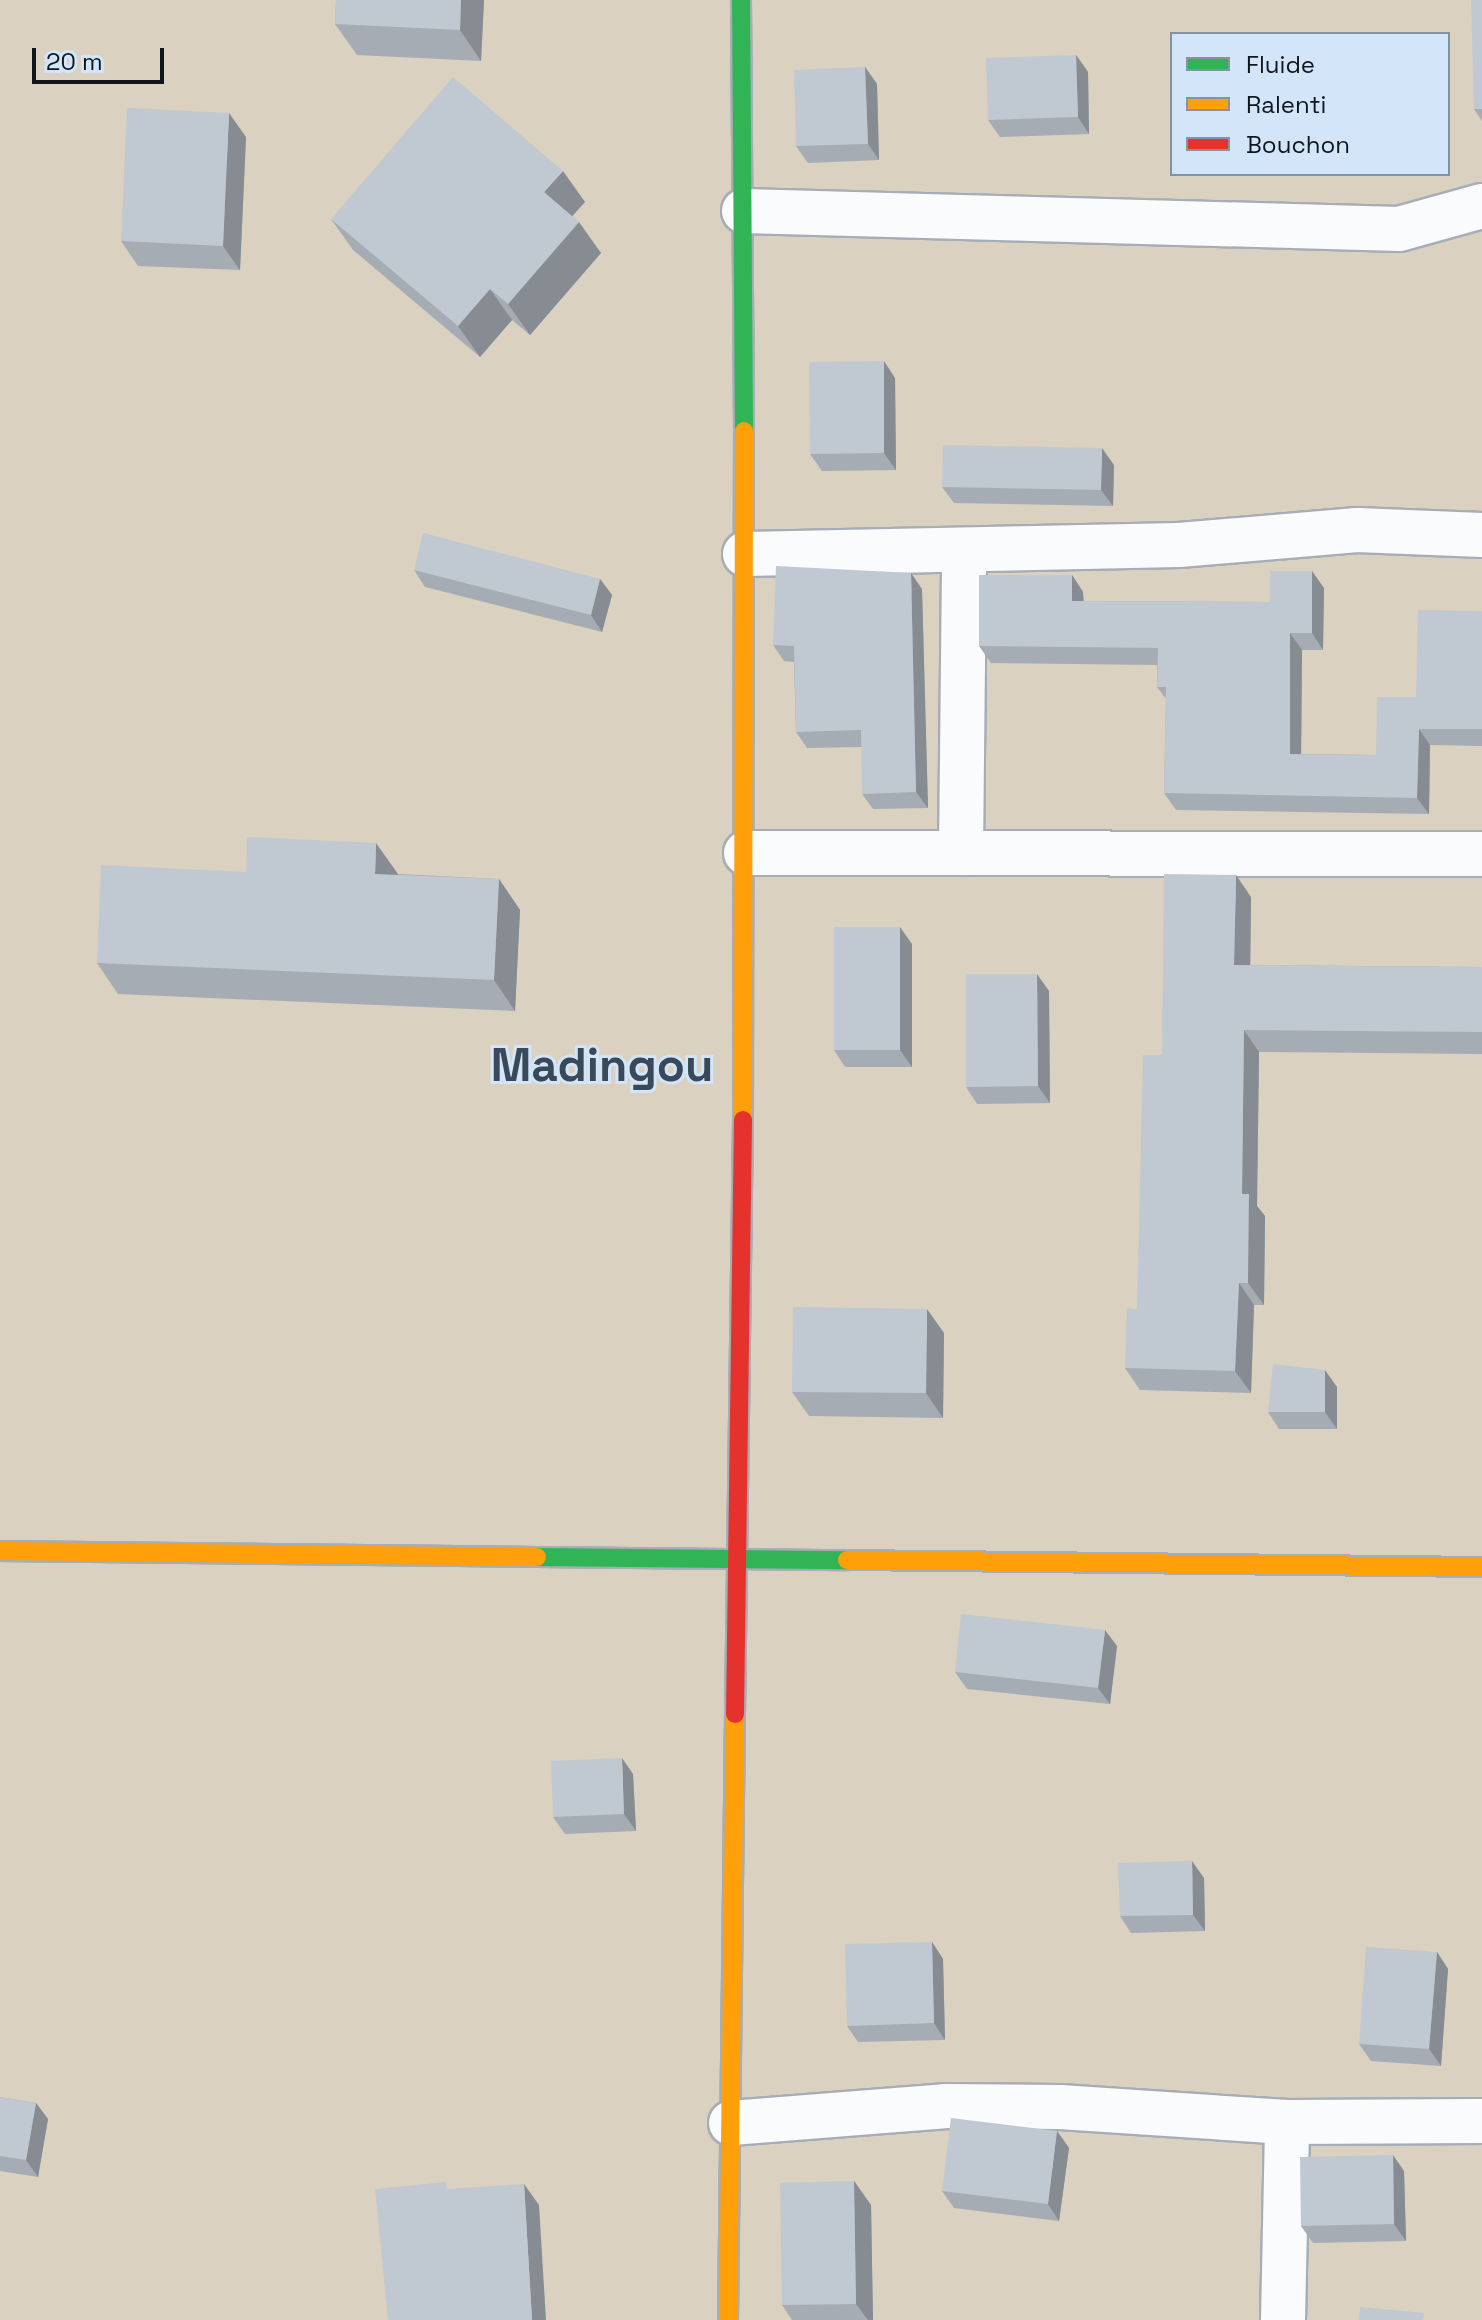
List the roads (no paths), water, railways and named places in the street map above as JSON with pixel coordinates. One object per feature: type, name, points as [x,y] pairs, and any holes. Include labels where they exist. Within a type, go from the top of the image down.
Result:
[{"type":"street","points":[[728,2320],[733,1558],[746,853],[741,0]]},
{"type":"street","points":[[744,211],[1399,229],[1482,206]]},
{"type":"street","points":[[745,554],[1179,545],[1357,530],[1482,535]]},
{"type":"street","points":[[961,853],[964,550]]},
{"type":"street","points":[[746,853],[1482,854]]},
{"type":"street","points":[[0,1551],[1482,1567]]},
{"type":"street","points":[[731,2123],[947,2106],[1060,2107],[1287,2122],[1482,2121]]},
{"type":"street","points":[[1283,2320],[1287,2122]]},
{"type":"district","name":"Madingou","points":[[602,1065]]}]
